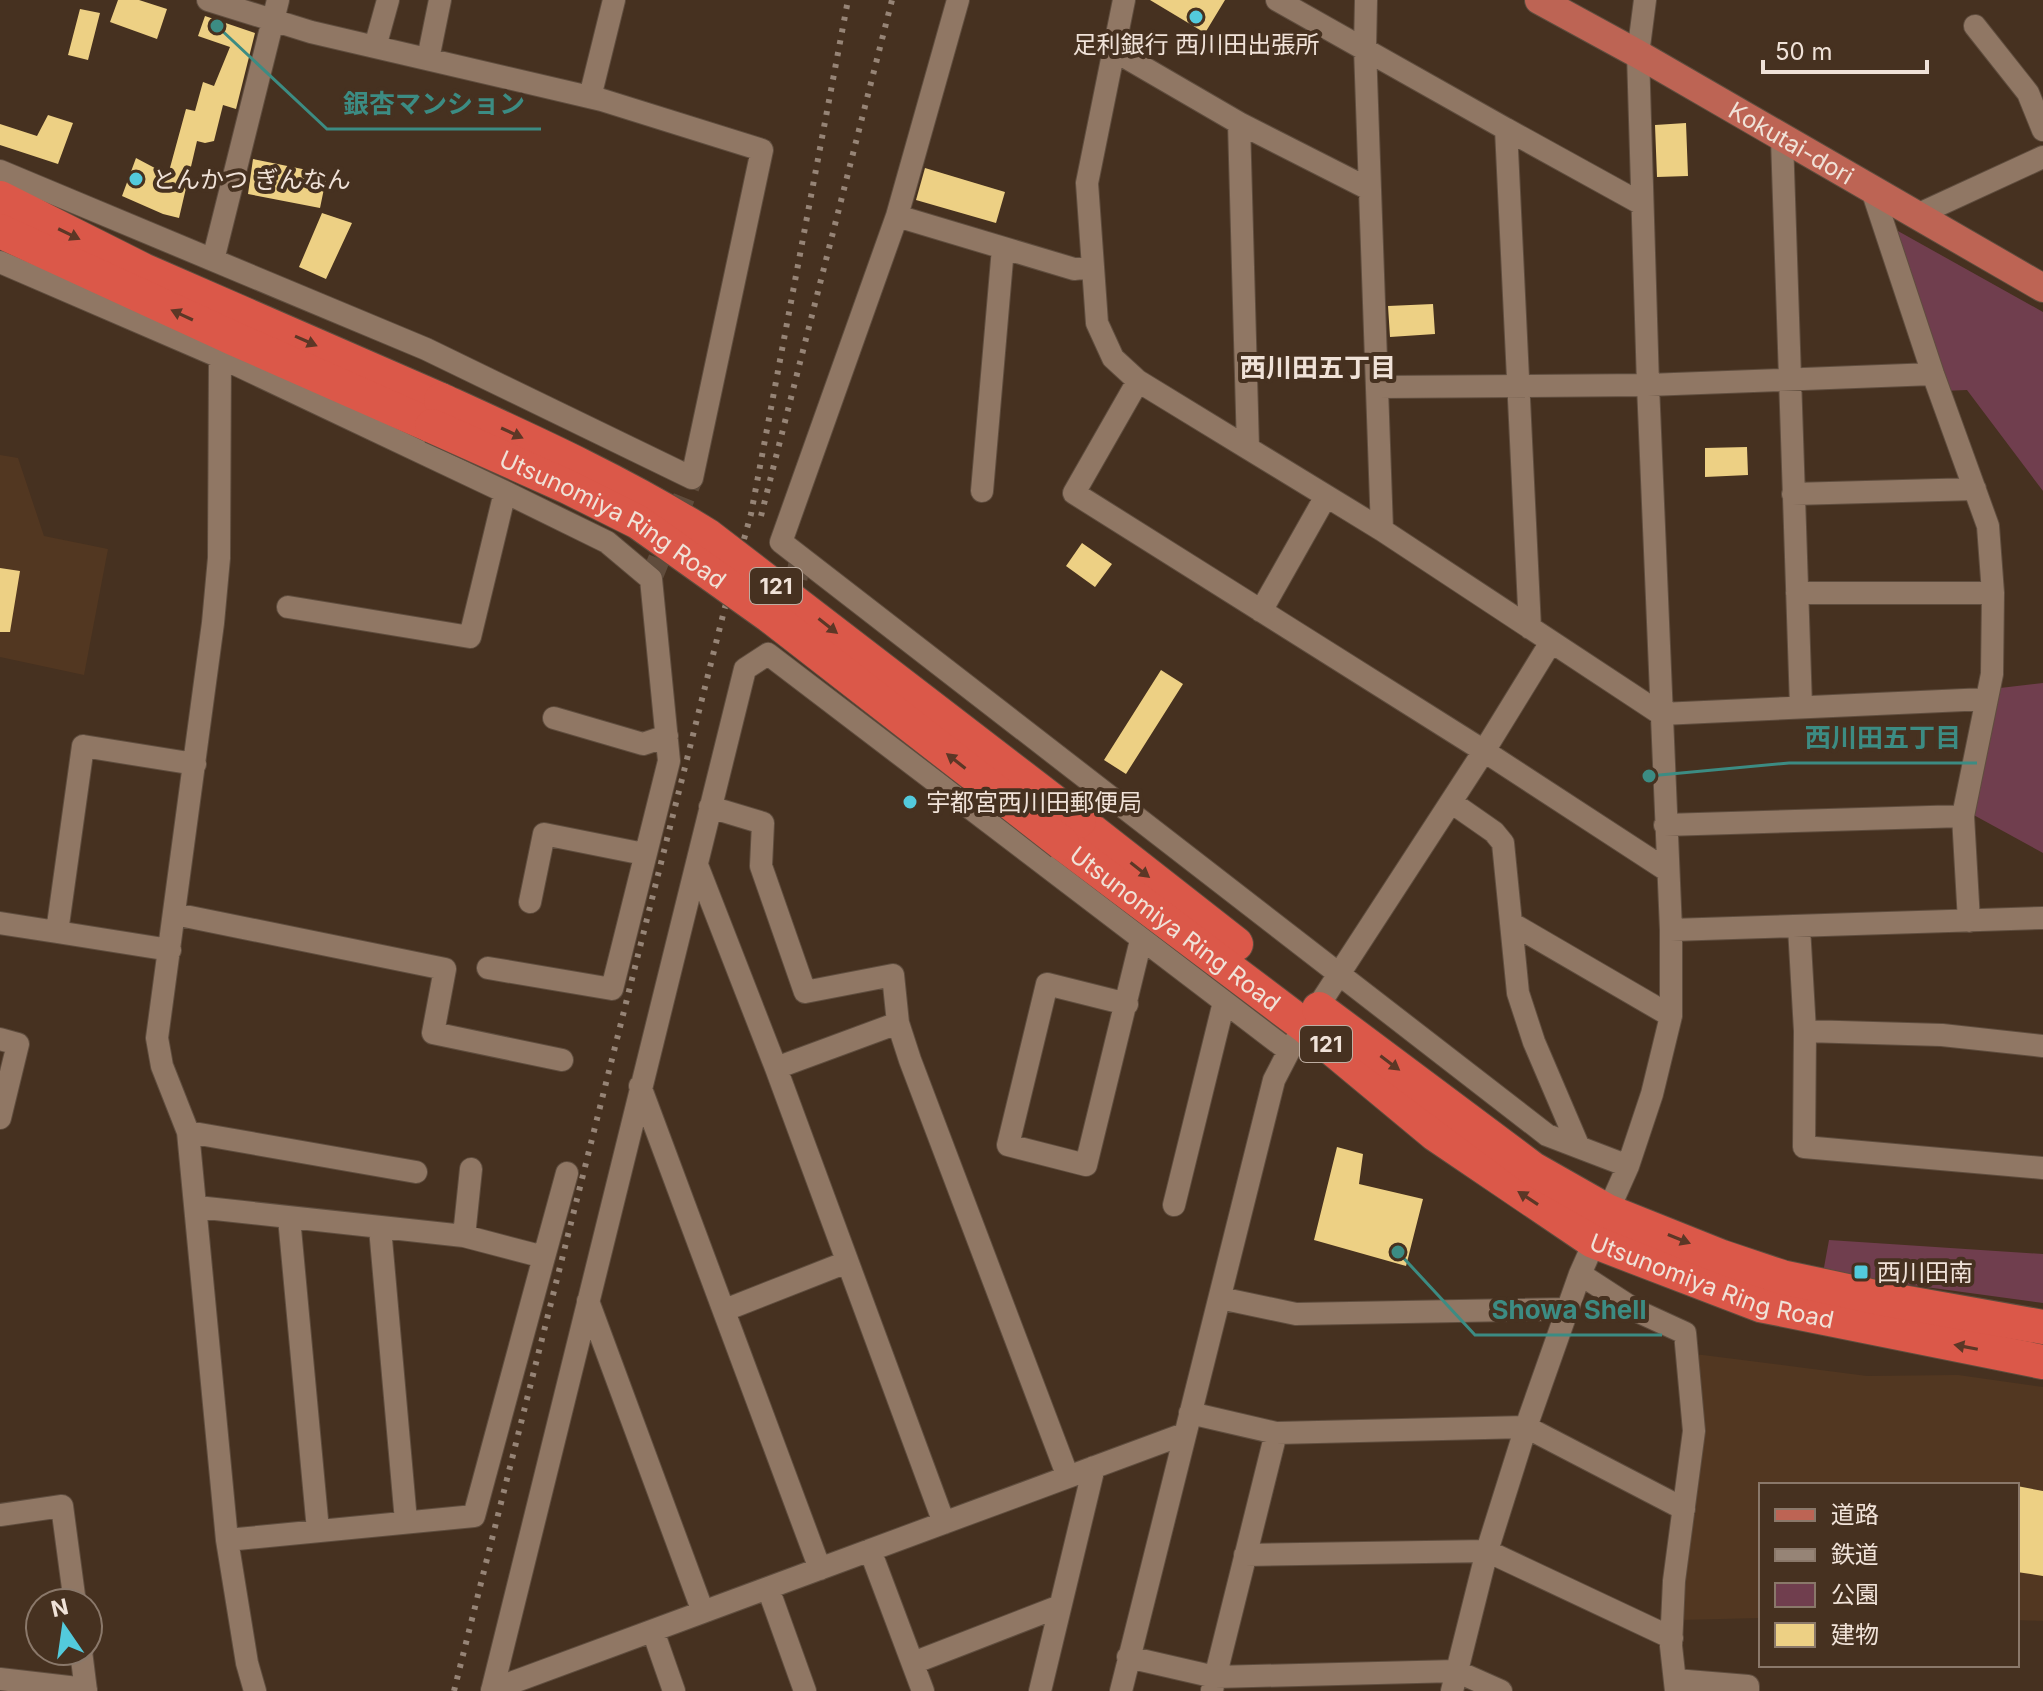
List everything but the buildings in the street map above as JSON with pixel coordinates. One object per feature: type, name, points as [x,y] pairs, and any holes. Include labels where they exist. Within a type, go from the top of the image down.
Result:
[{"type":"highway","name":"Utsunomiya Ring Road","points":[[0,198],[436,413],[568,487],[638,522],[1070,832],[1304,1028],[1533,1169],[1600,1226],[1760,1305],[2043,1362]]},
{"type":"highway","name":"Utsunomiya Ring Road","points":[[0,231],[436,413]]},
{"type":"highway","name":"Utsunomiya Ring Road","points":[[1600,1226],[1722,1257],[1782,1277],[2043,1327]]},
{"type":"main road","name":"Kokutai-dori","points":[[1539,0],[2043,288]]},
{"type":"street","points":[[0,171],[426,349],[692,478],[762,150],[590,97],[375,47],[276,10],[208,0]]},
{"type":"street","points":[[375,47],[388,0]]},
{"type":"street","points":[[428,59],[440,0]]},
{"type":"street","points":[[590,97],[614,0]]},
{"type":"street","points":[[958,0],[897,216],[781,542],[1547,1135],[1628,1166]]},
{"type":"street","points":[[1124,0],[1087,183],[1097,323],[1113,358],[1138,381],[1382,530],[1661,714],[1986,699]]},
{"type":"street","points":[[1277,0],[1642,204]]},
{"type":"street","points":[[1366,0],[1369,189],[1382,530]]},
{"type":"street","points":[[1454,1681],[1487,1551],[1526,1427],[1580,1274],[1628,1166],[1652,1094],[1671,1016],[1671,930],[1648,385],[1638,54],[1645,0]]},
{"type":"street","points":[[213,260],[276,10]]},
{"type":"street","points":[[1975,26],[2028,93],[2043,130]]},
{"type":"street","points":[[1115,51],[1239,123],[1369,189]]},
{"type":"street","points":[[1239,123],[1248,448]]},
{"type":"street","points":[[1506,129],[1530,628]]},
{"type":"street","points":[[1782,139],[1801,706]]},
{"type":"street","points":[[1917,215],[2043,157]]},
{"type":"street","points":[[1872,190],[1988,526],[1993,593],[1992,674],[1963,816],[1969,921]]},
{"type":"street","points":[[897,216],[1074,269],[1092,267]]},
{"type":"street","points":[[982,491],[1003,248]]},
{"type":"street","points":[[0,262],[220,357],[505,492],[607,542],[651,579],[669,761],[612,989],[488,968]]},
{"type":"street","points":[[220,357],[219,558],[195,764],[157,1038],[162,1066],[188,1132],[227,1540],[247,1663],[255,1691]]},
{"type":"street","points":[[1377,387],[1648,385],[1933,374]]},
{"type":"street","points":[[1138,381],[1074,493],[1484,751],[1668,871]]},
{"type":"street","points":[[1793,494],[1975,489]]},
{"type":"street","points":[[288,607],[470,637],[505,492]]},
{"type":"street","points":[[1261,611],[1326,496]]},
{"type":"street","points":[[1797,593],[1993,593]]},
{"type":"street","points":[[1121,1691],[1274,1080],[1304,1028],[1551,642]]},
{"type":"street","points":[[1304,1028],[1224,1002],[768,654],[745,669],[492,1691],[532,1684],[653,1631],[1094,1467],[1187,1423],[1276,1433],[1526,1427],[1684,1509]]},
{"type":"street","points":[[554,718],[643,744],[667,736]]},
{"type":"street","points":[[57,932],[83,746],[195,764]]},
{"type":"street","points":[[1451,802],[1494,832],[1503,843],[1518,993],[1534,1042],[1578,1145]]},
{"type":"street","points":[[710,807],[763,823],[761,866],[805,992],[893,975],[898,1023],[1068,1477]]},
{"type":"street","points":[[1665,825],[1963,816]]},
{"type":"street","points":[[530,902],[544,834],[644,854]]},
{"type":"street","points":[[697,865],[776,1068],[944,1523]]},
{"type":"street","points":[[175,914],[445,969],[433,1033],[562,1060]]},
{"type":"street","points":[[1671,930],[2043,918]]},
{"type":"street","points":[[0,923],[170,950]]},
{"type":"street","points":[[1511,923],[1671,1016]]},
{"type":"street","points":[[1799,927],[1805,1031],[1804,1147],[2043,1168]]},
{"type":"street","points":[[1127,1004],[1047,984],[1008,1145],[1086,1165],[1127,1004],[1141,940]]},
{"type":"street","points":[[1174,1205],[1224,1002]]},
{"type":"street","points":[[776,1068],[898,1023]]},
{"type":"street","points":[[1805,1031],[1942,1035],[2043,1046]]},
{"type":"street","points":[[0,1039],[18,1044],[0,1118]]},
{"type":"street","points":[[640,1086],[820,1569]]},
{"type":"street","points":[[188,1132],[416,1172]]},
{"type":"street","points":[[464,1236],[471,1169]]},
{"type":"street","points":[[227,1540],[474,1516],[567,1173]]},
{"type":"street","points":[[197,1207],[464,1236],[544,1257]]},
{"type":"street","points":[[289,1218],[318,1530]]},
{"type":"street","points":[[380,1228],[406,1521]]},
{"type":"street","points":[[725,1310],[847,1262]]},
{"type":"street","points":[[1580,1274],[1637,1311],[1685,1333],[1694,1431],[1674,1581],[1672,1638],[1676,1686],[1748,1686],[1748,1691]]},
{"type":"street","points":[[1220,1298],[1296,1314],[1568,1309]]},
{"type":"street","points":[[588,1301],[703,1612]]},
{"type":"street","points":[[1213,1684],[1276,1433]]},
{"type":"street","points":[[1040,1691],[1094,1467]]},
{"type":"street","points":[[0,1515],[62,1506],[73,1587]]},
{"type":"street","points":[[870,1550],[923,1691]]},
{"type":"street","points":[[1245,1555],[1487,1551],[1672,1638]]},
{"type":"street","points":[[768,1588],[805,1691]]},
{"type":"street","points":[[913,1663],[1060,1606]]},
{"type":"street","points":[[653,1631],[674,1691]]},
{"type":"street","points":[[1128,1657],[1213,1684],[1454,1681],[1501,1691]]},
{"type":"street","points":[[0,1679],[86,1690],[83,1667]]},
{"type":"shaded area","points":[[0,455],[18,458],[44,536],[108,549],[84,675],[0,657]]},
{"type":"shaded area","points":[[1695,1354],[1867,1376],[1958,1375],[2043,1387],[2043,1621],[2019,1620],[2019,1483],[1759,1483],[1759,1618],[1680,1620]]},
{"type":"green space","points":[[1889,226],[2043,312],[2043,491],[1967,390],[1942,391]]},
{"type":"green space","points":[[2043,683],[2043,853],[1970,813],[2000,688]]},
{"type":"green space","points":[[1829,1240],[2043,1254],[2043,1303],[1823,1273]]},
{"type":"tunnel","points":[[651,579],[692,478]]},
{"type":"tunnel","points":[[790,611],[801,556]]},
{"type":"railway","points":[[454,1691],[724,611],[751,514],[848,0]]},
{"type":"railway","points":[[761,516],[892,0]]},
{"type":"place","name":"足利銀行 西川田出張所","points":[[1196,17]]},
{"type":"place","name":"銀杏マンション","points":[[217,26]]},
{"type":"place","name":"とんかつ ぎんなん","points":[[136,179]]},
{"type":"place","name":"西川田五丁目","points":[[1649,776]]},
{"type":"place","name":"宇都宮西川田郵便局","points":[[910,802]]},
{"type":"place","name":"Showa Shell","points":[[1398,1252]]},
{"type":"place","name":"西川田南","points":[[1861,1272]]},
{"type":"district","name":"西川田五丁目","points":[[1318,367]]}]
